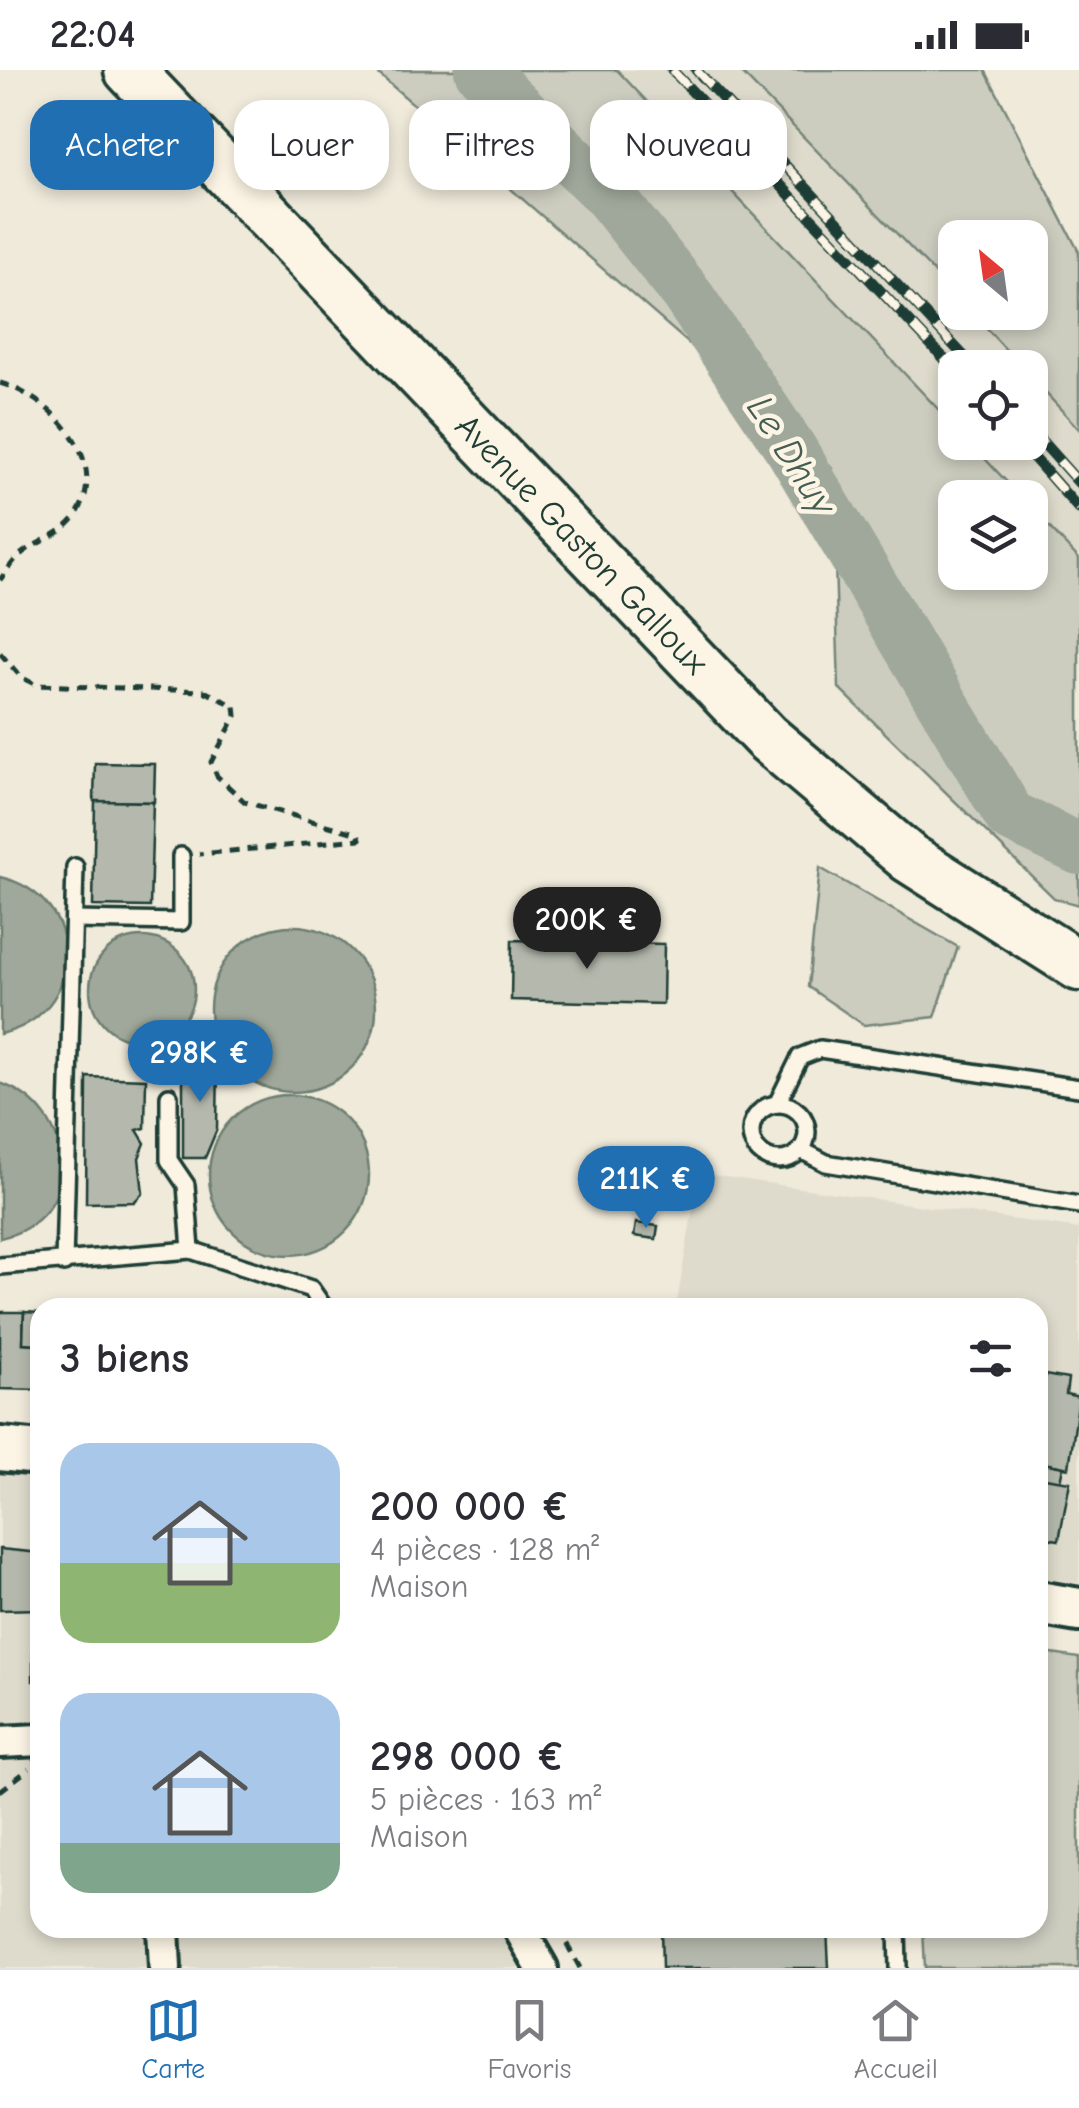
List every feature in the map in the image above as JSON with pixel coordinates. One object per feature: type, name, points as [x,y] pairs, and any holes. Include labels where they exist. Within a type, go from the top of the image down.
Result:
[{"type":"main road","name":"Avenue Gaston Galloux","points":[[130,70],[766,736],[910,858],[1079,966]]},
{"type":"main road","points":[[0,1449],[30,1452]]},
{"type":"main road","points":[[1048,1605],[1079,1610]]},
{"type":"street","points":[[0,1742],[30,1747]]},
{"type":"street","points":[[164,1938],[165,1968]]},
{"type":"street","points":[[525,1938],[542,1968]]},
{"type":"lane","points":[[74,920],[181,922],[181,856]]},
{"type":"lane","points":[[64,1263],[75,867]]},
{"type":"lane","points":[[1079,1088],[820,1049],[800,1057],[777,1104],[754,1119],[754,1146],[776,1160],[801,1150],[826,1162],[1079,1205]]},
{"type":"lane","points":[[169,1096],[168,1160],[186,1185],[191,1250]]},
{"type":"lane","points":[[777,1104],[794,1109],[805,1124],[801,1150]]},
{"type":"lane","points":[[0,1266],[191,1250],[312,1289],[318,1298]]},
{"type":"lane","points":[[896,1938],[898,1968]]},
{"type":"path","points":[[0,383],[33,396],[70,432],[85,464],[85,489],[79,512],[64,530],[18,557],[0,580]]},
{"type":"path","points":[[0,653],[21,677],[36,685],[204,691],[227,699],[235,706],[236,716],[210,762],[232,794],[245,802],[358,834],[360,840],[352,844],[181,856]]},
{"type":"path","points":[[0,1791],[30,1766]]},
{"type":"path","points":[[564,1938],[580,1968]]},
{"type":"shaded area","points":[[374,70],[617,70],[645,100],[590,100],[590,190],[731,190],[938,409],[938,460],[986,460],[1005,480],[938,480],[938,590],[1048,590],[1048,526],[1079,559],[1079,905],[1054,898],[839,688],[832,468],[512,190],[570,190],[570,100],[409,100]]},
{"type":"shaded area","points":[[617,70],[739,70],[768,100],[645,100]]},
{"type":"shaded area","points":[[739,70],[985,70],[1079,252],[1079,429],[1048,395],[1048,350],[1006,350],[988,330],[1048,330],[1048,220],[938,220],[938,276],[787,120],[787,100],[768,100]]},
{"type":"shaded area","points":[[787,120],[938,276],[938,330],[988,330],[1006,350],[938,350],[938,409],[731,190],[787,190]]},
{"type":"shaded area","points":[[1048,395],[1079,429],[1079,559],[1048,526],[1048,480],[1005,480],[986,460],[1048,460]]},
{"type":"shaded area","points":[[820,868],[958,947],[935,1017],[864,1025],[808,987]]},
{"type":"shaded area","points":[[0,877],[29,889],[49,907],[61,930],[66,956],[62,981],[49,1004],[29,1023],[0,1034]]},
{"type":"shaded area","points":[[293,926],[325,933],[351,951],[369,977],[376,1009],[369,1041],[351,1067],[325,1085],[293,1092],[261,1085],[235,1067],[217,1041],[210,1009],[217,977],[235,951],[261,933]]},
{"type":"shaded area","points":[[142,937],[162,941],[179,952],[190,969],[194,989],[190,1009],[179,1026],[162,1037],[142,1041],[122,1037],[105,1026],[94,1009],[90,989],[94,969],[105,952],[122,941]]},
{"type":"shaded area","points":[[0,1083],[26,1097],[45,1116],[57,1139],[62,1164],[59,1188],[48,1210],[28,1227],[0,1238]]},
{"type":"shaded area","points":[[289,1095],[320,1101],[346,1118],[363,1144],[369,1175],[363,1206],[346,1232],[320,1249],[289,1255],[258,1249],[232,1232],[215,1206],[209,1175],[215,1144],[232,1118],[258,1101]]},
{"type":"shaded area","points":[[699,1173],[1079,1229],[1079,1583],[1048,1578],[1048,1298],[678,1298]]},
{"type":"shaded area","points":[[0,1473],[30,1474],[30,1938],[525,1938],[542,1968],[0,1968]]},
{"type":"shaded area","points":[[1048,1653],[1079,1658],[1079,1968],[925,1968],[924,1938],[1048,1938]]},
{"type":"building","points":[[95,763],[155,764],[154,802],[94,801]]},
{"type":"building","points":[[95,801],[153,802],[150,907],[93,906]]},
{"type":"building","points":[[512,940],[664,944],[663,1004],[511,1000]]},
{"type":"building","points":[[203,1042],[211,1044],[218,1056],[217,1129],[205,1158],[183,1158],[183,1068],[203,1068]]},
{"type":"building","points":[[87,1077],[146,1079],[145,1128],[137,1130],[145,1143],[139,1158],[143,1193],[134,1202],[86,1203]]},
{"type":"building","points":[[636,1223],[658,1226],[656,1239],[634,1236]]},
{"type":"building","points":[[0,1312],[24,1312],[23,1343],[30,1343],[30,1390],[0,1389]]},
{"type":"building","points":[[24,1312],[30,1312],[30,1343],[23,1343]]},
{"type":"building","points":[[1048,1376],[1068,1379],[1066,1394],[1079,1397],[1069,1468],[1048,1464]]},
{"type":"building","points":[[1048,1464],[1063,1467],[1060,1481],[1048,1479]]},
{"type":"building","points":[[1048,1479],[1070,1482],[1059,1540],[1048,1538]]},
{"type":"building","points":[[0,1549],[30,1552],[30,1609],[0,1610]]},
{"type":"building","points":[[661,1938],[828,1938],[829,1968],[662,1968]]},
{"type":"waterway","name":"Le Dhuy","points":[[480,70],[610,197],[684,290],[791,449],[1010,816],[1079,849]]},
{"type":"railway","points":[[672,70],[938,352]]},
{"type":"railway","points":[[696,70],[958,350]]},
{"type":"railway","points":[[1048,448],[1079,483]]},
{"type":"railway","points":[[1036,460],[1079,509]]}]
